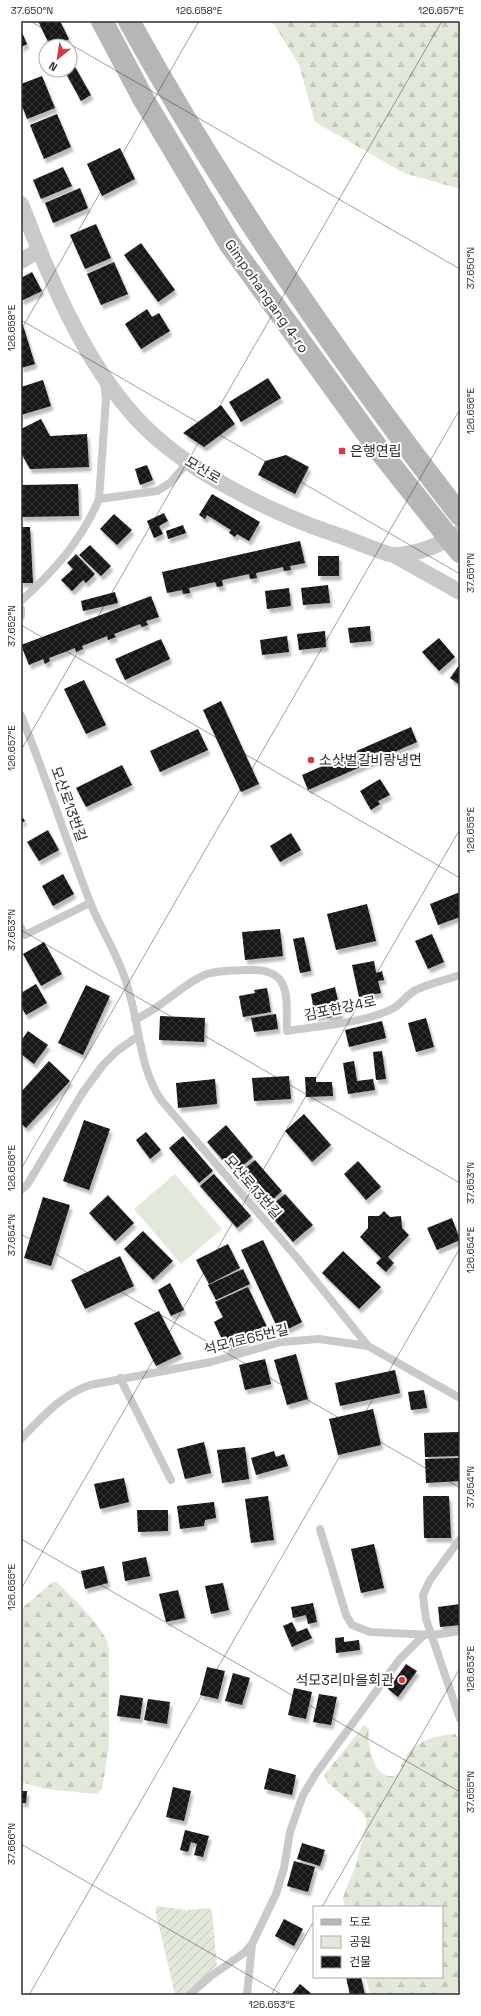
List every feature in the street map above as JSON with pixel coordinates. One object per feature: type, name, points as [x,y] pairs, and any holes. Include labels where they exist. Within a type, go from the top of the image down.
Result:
[{"type":"street","name":"Gimpohangang 4-ro","points":[[102,21],[144,100],[229,243],[375,444],[457,541]]},
{"type":"street","name":"Gimpohangang 4-ro","points":[[129,21],[158,73],[222,180],[277,265],[390,425],[460,515]]},
{"type":"street","name":"모산로","points":[[21,204],[39,250],[80,335],[104,375],[137,419],[170,449],[188,462],[256,501],[286,515],[394,555],[460,592]]},
{"type":"street","points":[[21,261],[39,250]]},
{"type":"street","points":[[394,555],[428,549],[457,541]]},
{"type":"lane","points":[[21,601],[65,556],[90,520],[99,498],[106,399],[104,375]]},
{"type":"lane","points":[[99,498],[157,491],[170,483],[188,462]]},
{"type":"lane","points":[[21,609],[21,616]]},
{"type":"lane","name":"모산로13번길","points":[[21,715],[45,775],[90,903],[127,985],[146,1070],[153,1087],[161,1100],[298,1259],[368,1346]]},
{"type":"lane","points":[[22,933],[90,903]]},
{"type":"lane","name":"김포한강4로","points":[[135,1020],[192,982],[208,974],[243,970],[260,970],[273,974],[282,983],[287,1032],[350,1022],[393,1009],[416,990],[460,975]]},
{"type":"lane","points":[[21,1190],[27,1185],[84,1092],[103,1065],[117,1050],[138,1036]]},
{"type":"lane","name":"석모1로65번길","points":[[21,1439],[53,1406],[69,1395],[90,1385],[120,1378],[211,1362],[261,1347],[299,1339],[319,1338],[368,1346],[460,1398]]},
{"type":"lane","points":[[120,1378],[170,1480]]},
{"type":"lane","points":[[320,1529],[346,1615],[352,1625],[370,1632],[433,1635],[460,1631]]},
{"type":"lane","points":[[460,1539],[426,1586],[424,1607],[460,1719]]},
{"type":"lane","points":[[189,1995],[244,1953],[252,1944],[276,1894],[284,1868],[290,1832],[306,1790],[399,1660],[424,1635]]},
{"type":"lane","points":[[247,1995],[252,1944]]},
{"type":"green space","points":[[269,21],[460,21],[460,189],[404,173],[315,122],[299,65],[274,24]]},
{"type":"green space","points":[[175,1174],[222,1229],[181,1264],[134,1209]]},
{"type":"green space","points":[[53,1582],[57,1582],[95,1622],[109,1648],[109,1746],[102,1789],[97,1794],[45,1789],[21,1782],[21,1609]]},
{"type":"green space","points":[[364,1725],[369,1729],[369,1745],[374,1763],[384,1775],[391,1776],[399,1773],[402,1762],[407,1754],[418,1744],[440,1736],[455,1734],[457,1736],[460,1750],[460,1991],[448,1995],[370,1995],[366,1978],[443,1978],[443,1906],[345,1906],[343,1899],[344,1894],[356,1865],[367,1820],[363,1813],[328,1783],[325,1778],[325,1774]]},
{"type":"green space","points":[[157,1906],[186,1910],[209,1908],[212,1911],[217,1966],[183,1995],[175,1995],[155,1909]]},
{"type":"building","points":[[38,21],[60,21],[68,38],[46,38]]},
{"type":"building","points":[[21,30],[27,44],[21,47]]},
{"type":"building","points":[[78,72],[91,95],[81,101],[68,78],[78,78]]},
{"type":"building","points":[[38,78],[43,78],[55,108],[27,119],[21,103],[21,84]]},
{"type":"building","points":[[57,114],[71,147],[44,159],[30,125]]},
{"type":"building","points":[[120,148],[135,179],[102,196],[87,164]]},
{"type":"building","points":[[63,167],[72,186],[41,199],[33,180]]},
{"type":"building","points":[[80,188],[88,208],[53,223],[45,203]]},
{"type":"building","points":[[96,224],[111,258],[85,269],[70,235]]},
{"type":"building","points":[[141,243],[175,290],[158,302],[124,255]]},
{"type":"building","points":[[114,262],[128,294],[101,305],[87,274]]},
{"type":"building","points":[[32,272],[42,291],[21,301],[21,278]]},
{"type":"building","points":[[147,309],[152,317],[159,313],[170,331],[141,349],[125,324]]},
{"type":"building","points":[[21,319],[35,364],[21,368]]},
{"type":"building","points":[[268,378],[281,398],[241,422],[229,402]]},
{"type":"building","points":[[43,380],[51,406],[21,415],[21,387]]},
{"type":"building","points":[[221,405],[235,424],[204,447],[183,433]]},
{"type":"building","points":[[41,419],[50,436],[87,434],[89,467],[30,469],[21,453],[21,429]]},
{"type":"building","points":[[286,455],[309,467],[295,494],[258,475],[265,461]]},
{"type":"building","points":[[147,465],[153,480],[140,485],[135,469]]},
{"type":"building","points":[[78,484],[79,516],[21,517],[21,485]]},
{"type":"building","points":[[212,494],[260,522],[249,541],[237,534],[235,537],[229,533],[231,530],[207,515],[205,519],[199,515]]},
{"type":"building","points":[[164,513],[168,521],[159,526],[163,534],[154,538],[147,521]]},
{"type":"building","points":[[114,514],[132,530],[117,545],[100,529]]},
{"type":"building","points":[[183,525],[186,533],[168,539],[166,531]]},
{"type":"building","points":[[21,527],[30,527],[33,583],[21,583]]},
{"type":"building","points":[[300,541],[305,563],[290,566],[291,570],[284,571],[283,567],[256,573],[257,578],[250,579],[249,574],[222,580],[223,586],[217,587],[215,582],[189,588],[190,593],[183,594],[182,590],[167,593],[162,572]]},
{"type":"building","points":[[90,545],[111,566],[101,576],[79,555]]},
{"type":"building","points":[[76,554],[95,574],[86,583],[83,580],[72,591],[61,580],[73,569],[67,563]]},
{"type":"building","points":[[318,556],[339,556],[339,576],[318,576]]},
{"type":"building","points":[[328,585],[330,603],[303,605],[301,588]]},
{"type":"building","points":[[289,588],[291,606],[267,609],[265,591]]},
{"type":"building","points":[[115,592],[118,603],[83,611],[81,601]]},
{"type":"building","points":[[151,596],[159,617],[146,621],[148,625],[142,627],[140,624],[114,634],[116,637],[108,640],[107,636],[82,646],[83,649],[76,652],[75,648],[49,658],[50,661],[45,664],[43,659],[29,665],[21,645]]},
{"type":"building","points":[[370,626],[371,641],[350,643],[348,628]]},
{"type":"building","points":[[325,631],[326,647],[299,650],[297,634]]},
{"type":"building","points":[[287,636],[289,652],[262,655],[260,640]]},
{"type":"building","points":[[439,638],[455,657],[439,671],[422,652]]},
{"type":"building","points":[[161,639],[170,659],[125,680],[115,659]]},
{"type":"building","points":[[460,664],[460,685],[450,678]]},
{"type":"building","points":[[84,680],[106,725],[86,734],[64,689]]},
{"type":"building","points":[[221,701],[259,784],[241,792],[203,710]]},
{"type":"building","points":[[411,727],[417,742],[308,790],[302,775]]},
{"type":"building","points":[[198,729],[208,750],[160,772],[150,751]]},
{"type":"building","points":[[122,765],[132,785],[86,807],[76,788]]},
{"type":"building","points":[[380,779],[390,795],[378,801],[380,804],[371,810],[360,791]]},
{"type":"building","points":[[21,815],[25,821],[21,823]]},
{"type":"building","points":[[48,830],[59,850],[39,861],[27,842]]},
{"type":"building","points":[[291,833],[301,850],[280,862],[270,846]]},
{"type":"building","points":[[63,874],[74,894],[53,906],[42,886]]},
{"type":"building","points":[[460,892],[460,917],[438,925],[430,904]]},
{"type":"building","points":[[367,904],[376,941],[336,950],[327,914]]},
{"type":"building","points":[[280,929],[283,956],[245,960],[242,932]]},
{"type":"building","points":[[432,934],[444,962],[428,969],[415,941]]},
{"type":"building","points":[[304,937],[311,971],[300,973],[293,939]]},
{"type":"building","points":[[44,942],[62,974],[41,986],[23,954]]},
{"type":"building","points":[[374,961],[376,973],[382,971],[384,980],[378,981],[381,993],[359,997],[352,965]]},
{"type":"building","points":[[36,984],[47,1003],[26,1015],[21,1006],[21,993]]},
{"type":"building","points":[[86,985],[110,996],[83,1055],[58,1043]]},
{"type":"building","points":[[335,987],[341,1015],[327,1018],[327,1015],[315,1017],[311,994]]},
{"type":"building","points":[[267,988],[271,1012],[243,1017],[239,996],[255,993],[254,990]]},
{"type":"building","points":[[276,1014],[278,1029],[254,1032],[251,1018]]},
{"type":"building","points":[[160,1016],[205,1018],[204,1042],[159,1040]]},
{"type":"building","points":[[426,1018],[434,1047],[416,1052],[408,1023]]},
{"type":"building","points":[[382,1021],[386,1038],[349,1047],[345,1030]]},
{"type":"building","points":[[28,1031],[48,1045],[34,1064],[21,1054],[21,1041]]},
{"type":"building","points":[[382,1051],[386,1079],[376,1080],[373,1052]]},
{"type":"building","points":[[49,1061],[70,1081],[26,1128],[21,1123],[21,1092]]},
{"type":"building","points":[[354,1061],[357,1081],[373,1079],[375,1090],[348,1094],[343,1063]]},
{"type":"building","points":[[289,1076],[291,1099],[254,1101],[252,1078]]},
{"type":"building","points":[[305,1077],[316,1077],[316,1082],[332,1082],[333,1096],[306,1097]]},
{"type":"building","points":[[215,1079],[217,1104],[178,1108],[176,1083]]},
{"type":"building","points":[[304,1114],[331,1145],[312,1162],[285,1131]]},
{"type":"building","points":[[84,1120],[110,1129],[89,1190],[63,1181]]},
{"type":"building","points":[[226,1125],[253,1157],[234,1173],[207,1142]]},
{"type":"building","points":[[146,1132],[161,1150],[150,1159],[136,1140]]},
{"type":"building","points":[[183,1136],[213,1171],[199,1183],[169,1148]]},
{"type":"building","points":[[255,1160],[282,1191],[264,1208],[236,1176]]},
{"type":"building","points":[[358,1161],[381,1187],[366,1200],[344,1174]]},
{"type":"building","points":[[214,1174],[251,1216],[237,1228],[200,1186]]},
{"type":"building","points":[[285,1194],[313,1225],[293,1242],[266,1210]]},
{"type":"building","points":[[108,1195],[134,1223],[115,1241],[89,1213]]},
{"type":"building","points":[[43,1197],[70,1205],[51,1266],[24,1258]]},
{"type":"building","points":[[384,1211],[390,1217],[401,1216],[402,1228],[409,1235],[388,1257],[394,1263],[386,1272],[376,1263],[381,1258],[360,1237],[368,1228],[368,1216],[379,1216]]},
{"type":"building","points":[[452,1218],[460,1240],[437,1250],[427,1228]]},
{"type":"building","points":[[143,1231],[173,1261],[153,1280],[124,1249]]},
{"type":"building","points":[[263,1240],[302,1322],[280,1333],[241,1250]]},
{"type":"building","points":[[228,1244],[240,1268],[209,1284],[196,1260]]},
{"type":"building","points":[[343,1251],[381,1287],[359,1309],[322,1273]]},
{"type":"building","points":[[120,1256],[134,1286],[85,1309],[71,1280]]},
{"type":"building","points":[[243,1269],[250,1284],[216,1300],[208,1285]]},
{"type":"building","points":[[170,1283],[184,1310],[171,1316],[158,1290]]},
{"type":"building","points":[[248,1287],[269,1331],[227,1350],[214,1322],[223,1317],[215,1302]]},
{"type":"building","points":[[159,1311],[181,1354],[156,1366],[134,1323]]},
{"type":"building","points":[[296,1354],[308,1399],[287,1405],[274,1360]]},
{"type":"building","points":[[265,1359],[271,1384],[245,1390],[239,1365]]},
{"type":"building","points":[[395,1370],[400,1393],[340,1406],[335,1383]]},
{"type":"building","points":[[424,1390],[427,1408],[411,1410],[408,1392]]},
{"type":"building","points":[[373,1409],[381,1445],[338,1455],[329,1419]]},
{"type":"building","points":[[460,1432],[460,1456],[425,1457],[424,1433]]},
{"type":"building","points":[[204,1442],[211,1473],[185,1479],[177,1449]]},
{"type":"building","points":[[245,1447],[249,1479],[222,1483],[217,1450]]},
{"type":"building","points":[[274,1451],[276,1457],[284,1454],[288,1466],[256,1475],[251,1458]]},
{"type":"building","points":[[460,1458],[460,1481],[426,1483],[425,1459]]},
{"type":"building","points":[[124,1478],[129,1502],[100,1509],[94,1484]]},
{"type":"building","points":[[268,1496],[274,1540],[251,1543],[245,1499]]},
{"type":"building","points":[[423,1496],[449,1496],[451,1538],[424,1538]]},
{"type":"building","points":[[214,1502],[216,1518],[205,1520],[204,1526],[180,1529],[177,1506]]},
{"type":"building","points":[[137,1510],[168,1510],[168,1531],[138,1532]]},
{"type":"building","points":[[374,1544],[384,1588],[361,1593],[351,1549]]},
{"type":"building","points":[[146,1557],[150,1576],[125,1581],[122,1562]]},
{"type":"building","points":[[104,1566],[108,1583],[85,1589],[81,1571]]},
{"type":"building","points":[[223,1583],[229,1610],[211,1614],[205,1586]]},
{"type":"building","points":[[178,1590],[185,1618],[166,1622],[159,1594]]},
{"type":"building","points":[[313,1603],[317,1622],[308,1624],[306,1615],[293,1618],[291,1607]]},
{"type":"building","points":[[460,1604],[460,1625],[440,1627],[438,1607]]},
{"type":"building","points":[[292,1622],[297,1632],[307,1628],[312,1638],[292,1647],[283,1626]]},
{"type":"building","points":[[344,1637],[344,1642],[359,1640],[360,1650],[336,1653],[335,1638]]},
{"type":"building","name":"석모3리마을회관","points":[[406,1664],[417,1671],[398,1697],[388,1689]]},
{"type":"building","points":[[207,1667],[225,1671],[218,1699],[200,1695]]},
{"type":"building","points":[[233,1673],[250,1678],[242,1705],[225,1701]]},
{"type":"building","points":[[294,1688],[312,1692],[306,1719],[288,1715]]},
{"type":"building","points":[[319,1694],[337,1697],[331,1725],[313,1722]]},
{"type":"building","points":[[120,1695],[143,1698],[140,1719],[117,1716]]},
{"type":"building","points":[[148,1699],[170,1702],[167,1724],[144,1720]]},
{"type":"building","points":[[269,1768],[296,1775],[292,1795],[264,1789]]},
{"type":"building","points":[[173,1787],[191,1791],[184,1821],[166,1817]]},
{"type":"building","points":[[21,1791],[27,1791],[26,1803],[21,1803]]},
{"type":"building","points":[[185,1830],[209,1836],[203,1857],[194,1855],[197,1844],[191,1842],[188,1852],[180,1850]]},
{"type":"building","points":[[302,1843],[325,1850],[320,1866],[297,1859]]},
{"type":"building","points":[[294,1861],[315,1867],[308,1892],[287,1886]]},
{"type":"building","points":[[284,1919],[303,1929],[294,1946],[275,1936]]},
{"type":"building","points":[[346,1978],[361,1978],[365,1995],[350,1995]]},
{"type":"building","points":[[300,1984],[313,1995],[291,1995]]},
{"type":"place","name":"은행연립","points":[[342,451]]},
{"type":"place","name":"소삿벌갈비랑냉면","points":[[311,760]]},
{"type":"place","name":"석모3리마을회관","points":[[402,1680]]}]
